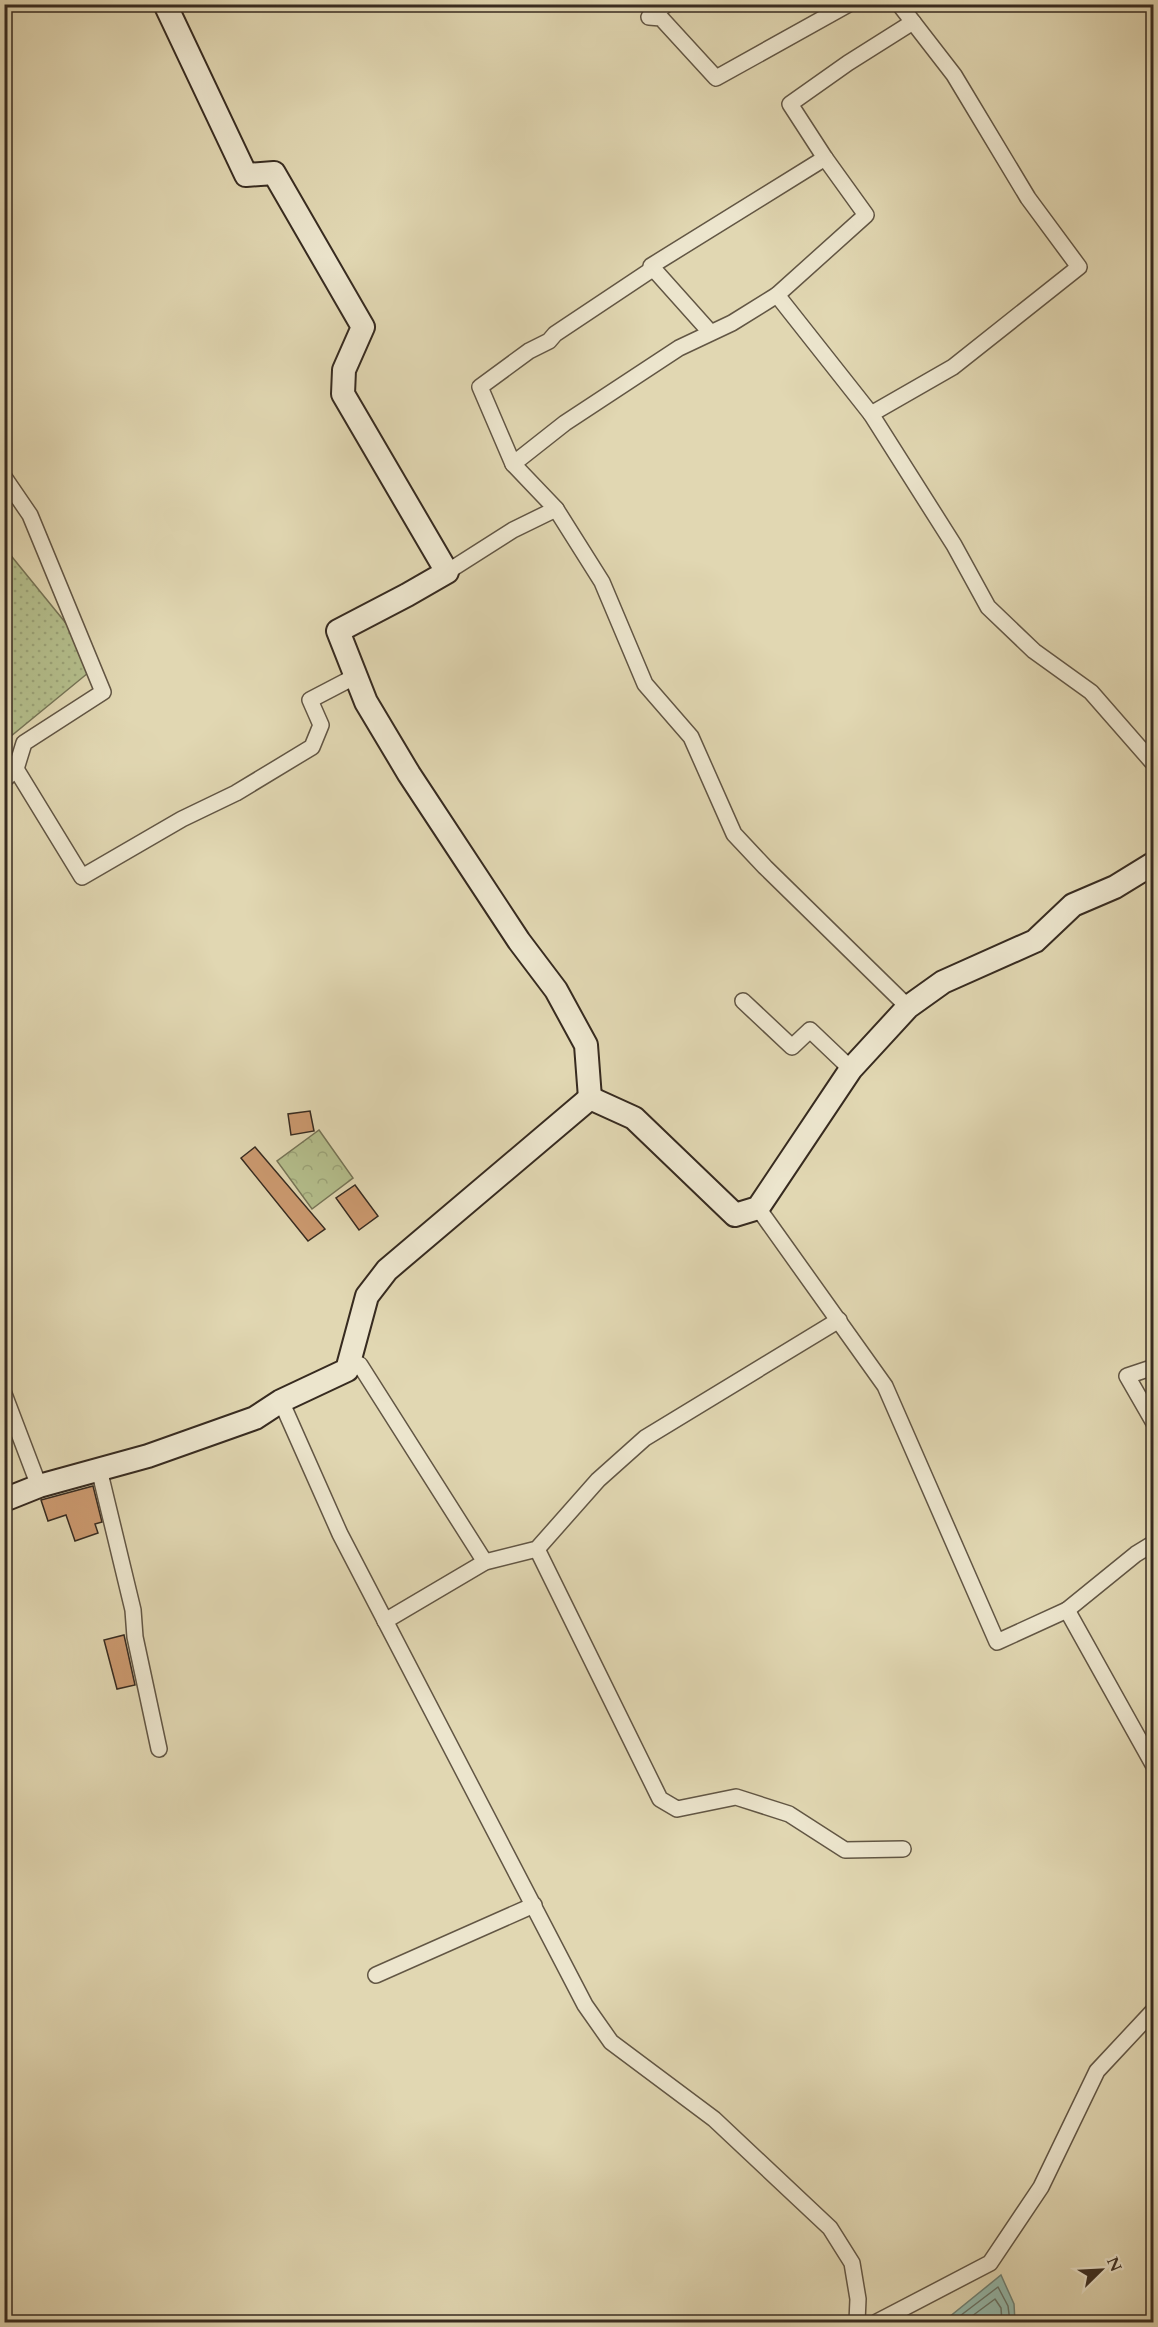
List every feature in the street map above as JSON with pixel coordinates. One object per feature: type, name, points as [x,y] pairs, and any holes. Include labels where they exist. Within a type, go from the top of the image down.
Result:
[{"type":"main road","points":[[165,4],[246,175],[274,173],[363,327],[344,370],[343,394],[447,572],[338,631],[366,702],[409,774],[519,941],[556,990],[585,1046],[590,1098]]},
{"type":"main road","points":[[590,1098],[634,1118],[735,1215],[758,1208],[851,1069],[908,1007],[943,982],[1035,941],[1073,905],[1115,887],[1154,863]]},
{"type":"main road","points":[[4,1500],[39,1486],[148,1456],[255,1418],[281,1401],[347,1370],[367,1296],[387,1270],[590,1098]]},
{"type":"street","points":[[667,4],[649,17],[661,18],[716,78],[849,4]]},
{"type":"street","points":[[871,414],[953,367],[1079,267],[1029,198],[954,75],[899,4]]},
{"type":"street","points":[[513,464],[565,423],[679,348],[732,322],[777,295],[866,215],[790,104],[848,63],[913,22]]},
{"type":"street","points":[[710,332],[651,266],[825,158]]},
{"type":"street","points":[[654,268],[555,334],[549,341],[529,351],[480,387],[513,464],[556,509],[602,582],[645,684],[692,738],[734,834],[908,1007]]},
{"type":"street","points":[[777,295],[871,414],[948,536],[988,607],[1034,651],[1090,692],[1154,764]]},
{"type":"street","points":[[4,477],[30,516],[103,692],[24,743],[16,769],[4,780]]},
{"type":"street","points":[[447,572],[513,530],[556,509]]},
{"type":"street","points":[[16,769],[82,877],[182,819],[236,793],[312,747],[321,725],[310,700],[356,676]]},
{"type":"street","points":[[743,1001],[792,1047],[810,1030],[851,1069]]},
{"type":"street","points":[[758,1208],[885,1386],[997,1642],[1067,1610],[1136,1554],[1154,1543]]},
{"type":"street","points":[[385,1621],[485,1562],[537,1549],[598,1480],[645,1438],[839,1320]]},
{"type":"street","points":[[347,1370],[360,1365],[485,1562]]},
{"type":"street","points":[[1154,1367],[1127,1377],[1154,1423]]},
{"type":"street","points":[[4,1394],[39,1486]]},
{"type":"street","points":[[281,1401],[340,1534],[585,2005],[611,2042],[714,2119],[831,2228],[852,2263],[858,2299],[857,2322]]},
{"type":"street","points":[[99,1470],[133,1610],[135,1637],[159,1749]]},
{"type":"street","points":[[537,1549],[660,1799],[677,1809],[736,1797],[789,1814],[845,1850],[903,1849]]},
{"type":"street","points":[[1067,1610],[1154,1766]]},
{"type":"street","points":[[376,1975],[534,1905]]},
{"type":"street","points":[[877,2322],[990,2263],[1041,2187],[1097,2071],[1154,2010]]},
{"type":"green space","points":[[4,547],[99,664],[5,741],[4,741]]},
{"type":"green space","points":[[319,1130],[353,1178],[312,1209],[277,1161]]},
{"type":"water","points":[[1001,2275],[1014,2304],[1015,2322],[943,2322]]},
{"type":"building","points":[[310,1111],[314,1131],[291,1135],[288,1114]]},
{"type":"building","points":[[255,1147],[325,1229],[308,1241],[241,1158]]},
{"type":"building","points":[[355,1185],[378,1216],[359,1230],[336,1198]]},
{"type":"building","points":[[93,1486],[102,1522],[95,1524],[98,1533],[75,1541],[66,1515],[48,1521],[41,1500]]},
{"type":"building","points":[[124,1635],[135,1685],[117,1689],[104,1640]]}]
